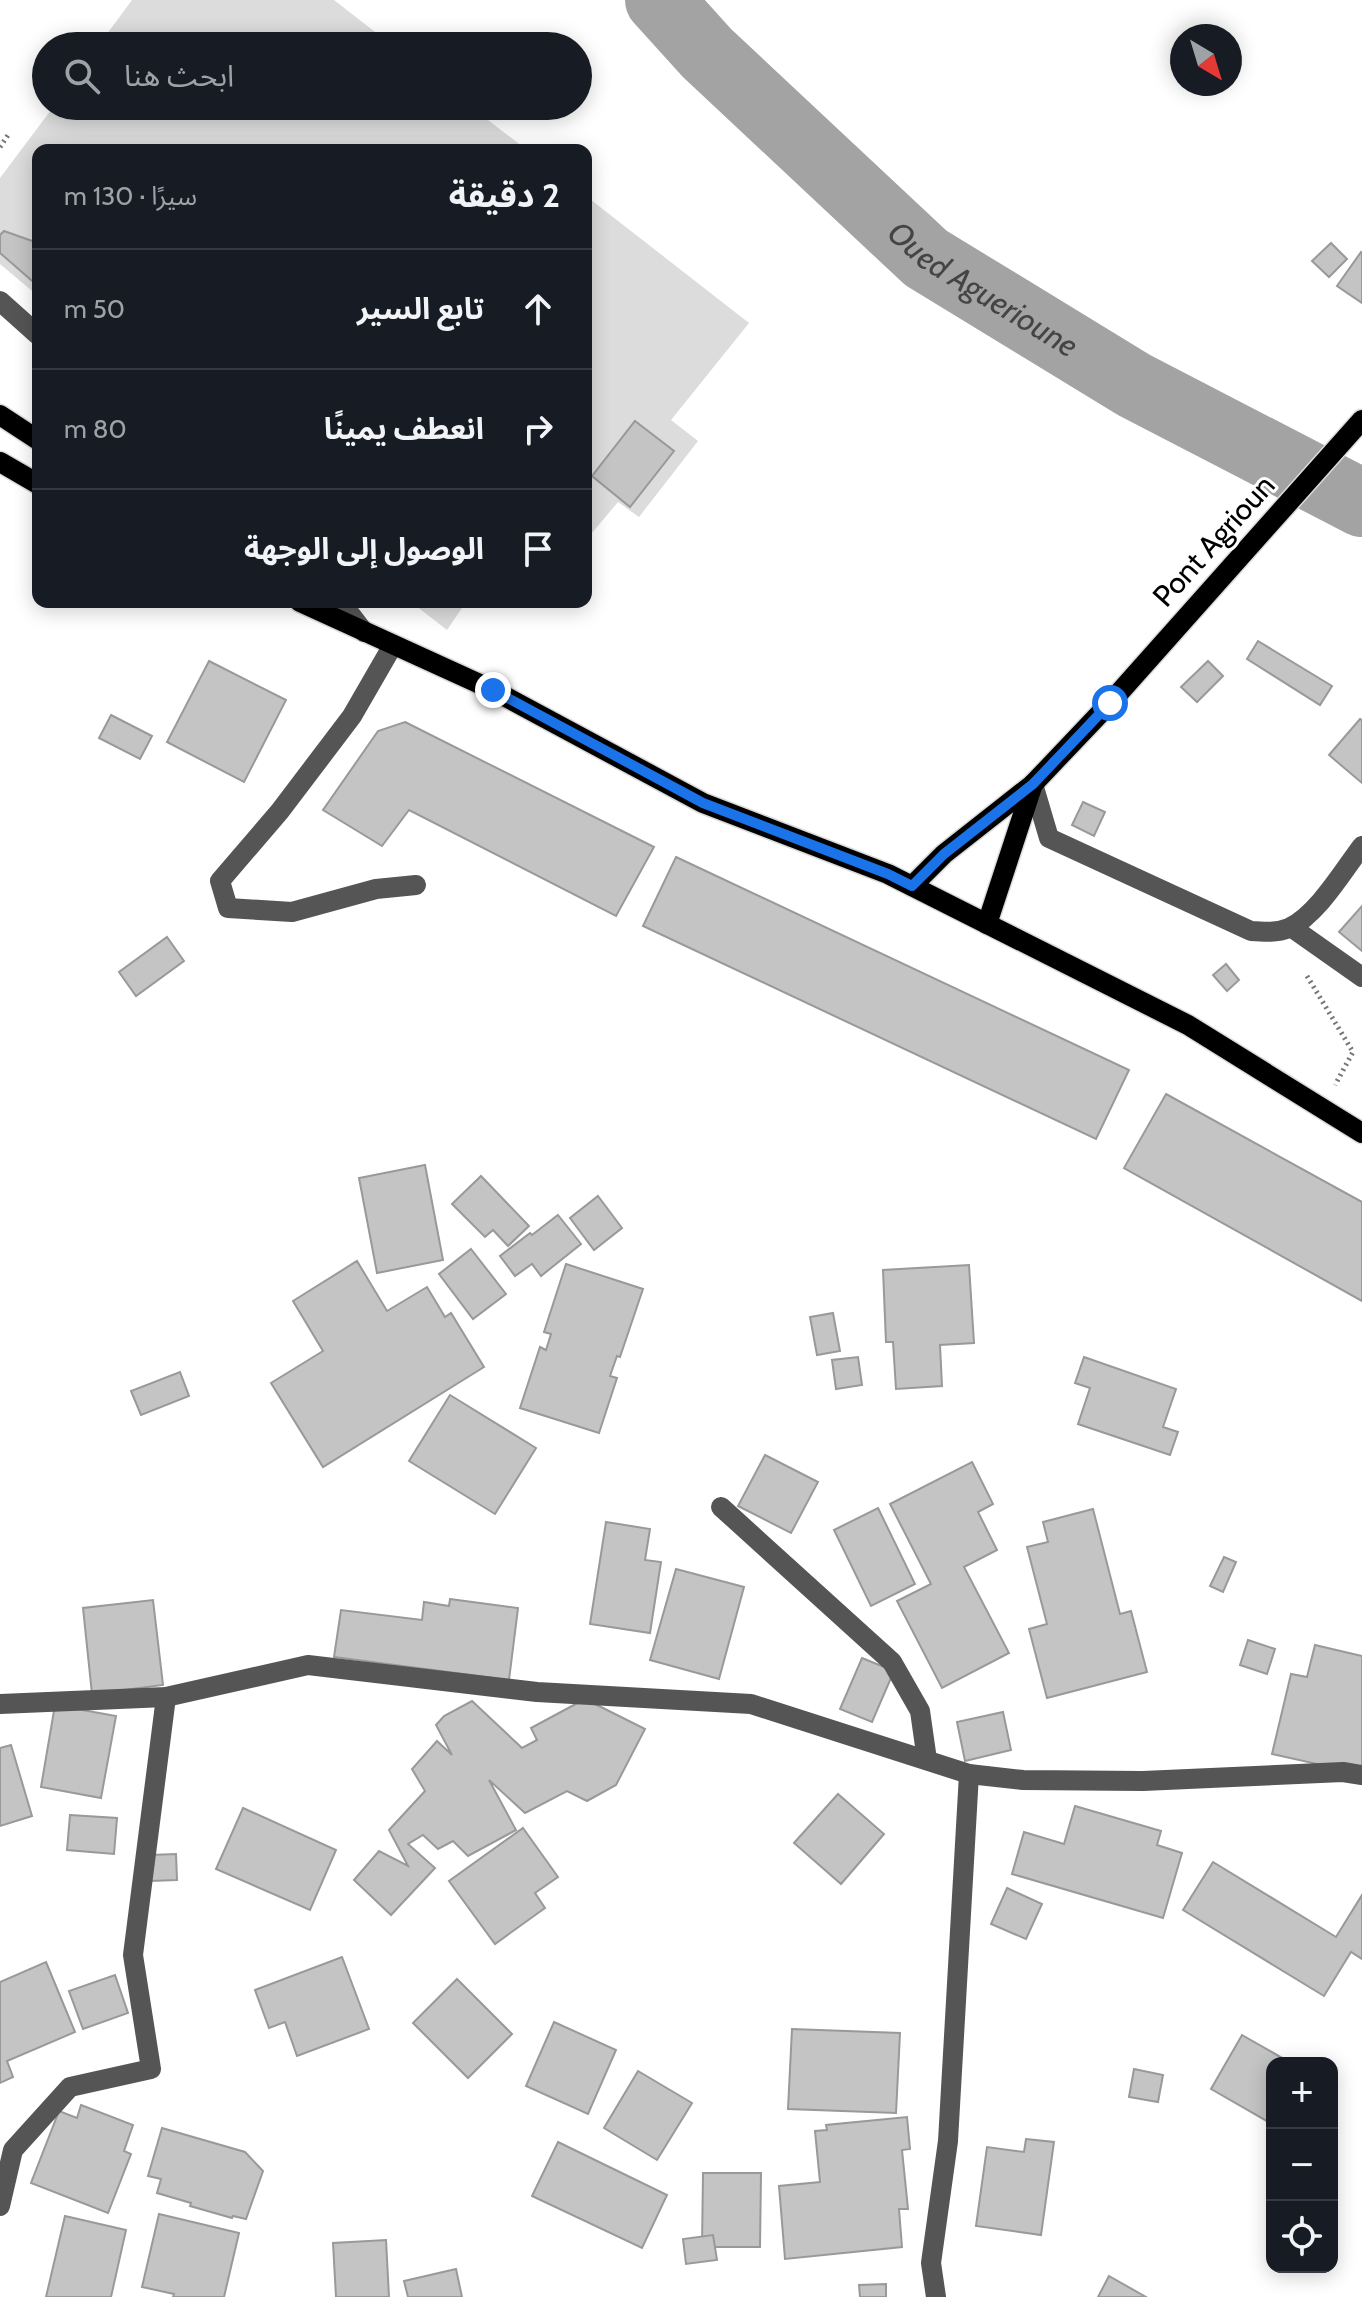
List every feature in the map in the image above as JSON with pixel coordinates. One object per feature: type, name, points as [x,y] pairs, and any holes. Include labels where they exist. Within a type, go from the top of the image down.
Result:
[{"type":"main road","points":[[0,415],[32,436]]},
{"type":"main road","name":"Pont Agrioun","points":[[912,886],[944,854],[1033,784],[1110,703],[1362,420]]},
{"type":"main road","points":[[0,462],[32,481]]},
{"type":"main road","points":[[313,608],[493,690],[703,803],[912,886],[1188,1025],[1362,1133]]},
{"type":"main road","points":[[987,924],[1033,784]]},
{"type":"street","points":[[0,301],[32,330]]},
{"type":"street","points":[[346,608],[364,632]]},
{"type":"street","points":[[393,645],[352,716],[280,811],[220,881],[228,908],[292,912],[376,889],[416,885]]},
{"type":"street","points":[[1033,784],[1049,838],[1251,931],[1266,933],[1291,927],[1316,906],[1362,846]]},
{"type":"street","points":[[1291,927],[1362,977]]},
{"type":"street","points":[[721,1507],[892,1662],[920,1711],[927,1760]]},
{"type":"street","points":[[0,1704],[166,1697],[308,1665],[537,1692],[751,1704],[969,1774],[1023,1780],[1128,1781],[1343,1772],[1362,1775]]},
{"type":"street","points":[[0,2206],[13,2150],[70,2087],[151,2069],[133,1955],[166,1697]]},
{"type":"street","points":[[936,2297],[931,2263],[948,2141],[969,1774]]},
{"type":"path","points":[[0,147],[8,135]]},
{"type":"path","points":[[1300,965],[1353,1052]]},
{"type":"shaded area","points":[[132,0],[334,0],[375,32],[108,32]]},
{"type":"shaded area","points":[[44,120],[488,120],[519,144],[32,144],[32,291],[0,264],[0,178]]},
{"type":"shaded area","points":[[592,201],[749,323],[671,420],[698,441],[639,517],[618,502],[592,533]]},
{"type":"shaded area","points":[[419,608],[462,608],[447,630]]},
{"type":"building","points":[[4,231],[32,241],[32,281],[0,253],[0,235]]},
{"type":"building","points":[[1331,243],[1347,259],[1329,277],[1312,261]]},
{"type":"building","points":[[1362,253],[1362,303],[1337,286]]},
{"type":"building","points":[[635,421],[674,451],[630,507],[592,476]]},
{"type":"building","points":[[1258,641],[1332,686],[1320,705],[1247,659]]},
{"type":"building","points":[[209,661],[286,700],[244,782],[167,742]]},
{"type":"building","points":[[1208,661],[1223,676],[1197,702],[1181,687]]},
{"type":"building","points":[[111,715],[152,736],[140,759],[99,738]]},
{"type":"building","points":[[1362,720],[1362,783],[1329,755]]},
{"type":"building","points":[[405,722],[654,847],[616,916],[409,810],[382,846],[323,810],[378,731]]},
{"type":"building","points":[[1083,802],[1105,812],[1094,836],[1072,825]]},
{"type":"building","points":[[676,857],[1129,1070],[1096,1139],[643,926]]},
{"type":"building","points":[[1362,906],[1362,951],[1339,932]]},
{"type":"building","points":[[167,937],[184,961],[136,996],[119,972]]},
{"type":"building","points":[[1226,964],[1239,980],[1227,991],[1213,975]]},
{"type":"building","points":[[1166,1094],[1362,1202],[1362,1301],[1124,1168]]},
{"type":"building","points":[[425,1165],[443,1260],[377,1273],[359,1178]]},
{"type":"building","points":[[481,1176],[529,1226],[508,1246],[493,1230],[485,1237],[452,1204]]},
{"type":"building","points":[[598,1196],[622,1228],[594,1250],[570,1218]]},
{"type":"building","points":[[558,1215],[581,1244],[541,1276],[532,1264],[515,1276],[500,1256]]},
{"type":"building","points":[[471,1249],[506,1294],[473,1319],[439,1274]]},
{"type":"building","points":[[357,1261],[387,1311],[427,1287],[445,1317],[451,1313],[484,1367],[323,1467],[271,1383],[323,1351],[293,1301]]},
{"type":"building","points":[[566,1264],[643,1289],[620,1357],[617,1356],[610,1376],[617,1378],[599,1433],[520,1408],[540,1347],[546,1350],[551,1334],[544,1332]]},
{"type":"building","points":[[969,1265],[974,1343],[940,1345],[942,1386],[896,1389],[893,1342],[886,1342],[883,1270]]},
{"type":"building","points":[[833,1313],[840,1351],[817,1355],[810,1317]]},
{"type":"building","points":[[858,1357],[862,1385],[836,1389],[832,1360]]},
{"type":"building","points":[[1084,1357],[1176,1389],[1163,1427],[1178,1432],[1170,1455],[1078,1424],[1090,1388],[1075,1383]]},
{"type":"building","points":[[180,1372],[189,1396],[141,1415],[131,1391]]},
{"type":"building","points":[[450,1395],[536,1448],[495,1514],[409,1461]]},
{"type":"building","points":[[765,1455],[818,1482],[791,1533],[738,1506]]},
{"type":"building","points":[[972,1462],[993,1504],[978,1512],[997,1550],[964,1567],[1009,1653],[942,1688],[897,1601],[931,1584],[890,1504]]},
{"type":"building","points":[[878,1508],[915,1584],[871,1606],[834,1530]]},
{"type":"building","points":[[1093,1509],[1120,1614],[1131,1611],[1147,1672],[1047,1698],[1029,1629],[1047,1624],[1027,1547],[1048,1542],[1043,1522]]},
{"type":"building","points":[[606,1522],[650,1529],[645,1560],[661,1562],[650,1633],[590,1624]]},
{"type":"building","points":[[1224,1557],[1236,1562],[1223,1592],[1210,1586]]},
{"type":"building","points":[[676,1569],[744,1587],[719,1679],[650,1660]]},
{"type":"building","points":[[450,1599],[518,1608],[509,1680],[334,1657],[341,1610],[422,1620],[424,1602],[449,1606]]},
{"type":"building","points":[[153,1600],[163,1685],[92,1694],[83,1608]]},
{"type":"building","points":[[1248,1640],[1275,1649],[1267,1674],[1240,1665]]},
{"type":"building","points":[[1315,1645],[1362,1656],[1362,1774],[1272,1754],[1291,1674],[1307,1677]]},
{"type":"building","points":[[862,1658],[894,1671],[872,1722],[840,1709]]},
{"type":"building","points":[[585,1699],[645,1729],[616,1785],[587,1801],[567,1791],[525,1813],[489,1780],[516,1830],[468,1856],[453,1841],[438,1849],[423,1835],[408,1844],[435,1868],[391,1915],[354,1880],[379,1851],[408,1866],[389,1830],[425,1791],[412,1769],[437,1741],[452,1755],[436,1725],[444,1716],[472,1701],[522,1748],[537,1740],[531,1728]]},
{"type":"building","points":[[55,1705],[116,1716],[101,1798],[41,1787]]},
{"type":"building","points":[[1003,1712],[1011,1750],[965,1761],[957,1722]]},
{"type":"building","points":[[11,1745],[32,1816],[0,1826],[0,1748]]},
{"type":"building","points":[[838,1794],[884,1834],[841,1884],[794,1843]]},
{"type":"building","points":[[1075,1806],[1161,1831],[1157,1845],[1182,1853],[1163,1918],[1012,1874],[1024,1832],[1064,1844]]},
{"type":"building","points":[[243,1808],[336,1850],[310,1910],[216,1869]]},
{"type":"building","points":[[70,1815],[117,1818],[114,1854],[67,1850]]},
{"type":"building","points":[[523,1828],[558,1877],[535,1893],[545,1908],[495,1944],[449,1881]]},
{"type":"building","points":[[176,1854],[177,1880],[150,1881],[150,1855]]},
{"type":"building","points":[[1213,1862],[1336,1937],[1362,1895],[1362,1959],[1351,1952],[1324,1996],[1183,1910]]},
{"type":"building","points":[[1007,1888],[1042,1904],[1026,1939],[991,1924]]},
{"type":"building","points":[[342,1957],[369,2029],[297,2056],[285,2022],[269,2028],[255,1990]]},
{"type":"building","points":[[46,1962],[75,2032],[7,2061],[13,2077],[0,2083],[0,1982]]},
{"type":"building","points":[[115,1975],[128,2013],[83,2029],[69,1991]]},
{"type":"building","points":[[457,1979],[512,2034],[468,2078],[413,2023]]},
{"type":"building","points":[[554,2022],[616,2050],[588,2114],[526,2086]]},
{"type":"building","points":[[792,2029],[900,2033],[896,2113],[788,2109]]},
{"type":"building","points":[[1242,2035],[1280,2057],[1266,2057],[1266,2121],[1211,2089]]},
{"type":"building","points":[[1134,2069],[1163,2075],[1158,2102],[1129,2097]]},
{"type":"building","points":[[638,2071],[692,2103],[657,2160],[604,2128]]},
{"type":"building","points":[[81,2105],[133,2125],[124,2151],[131,2154],[108,2213],[31,2183],[59,2111],[77,2118]]},
{"type":"building","points":[[907,2117],[910,2149],[902,2150],[908,2209],[899,2209],[902,2247],[785,2259],[779,2186],[820,2182],[815,2131],[827,2130],[826,2125]]},
{"type":"building","points":[[162,2128],[245,2152],[263,2171],[246,2219],[190,2206],[191,2203],[157,2193],[161,2179],[148,2176]]},
{"type":"building","points":[[1026,2139],[1054,2142],[1041,2235],[976,2226],[987,2147],[1024,2152]]},
{"type":"building","points":[[558,2142],[667,2195],[642,2248],[532,2196]]},
{"type":"building","points":[[703,2173],[761,2173],[760,2247],[702,2247]]},
{"type":"building","points":[[159,2214],[239,2233],[224,2297],[173,2297],[174,2294],[142,2287]]},
{"type":"building","points":[[65,2216],[126,2230],[111,2297],[46,2297]]},
{"type":"building","points":[[713,2235],[717,2260],[686,2264],[683,2239]]},
{"type":"building","points":[[386,2240],[389,2297],[336,2297],[333,2243]]},
{"type":"building","points":[[456,2269],[462,2297],[408,2297],[404,2281]]},
{"type":"building","points":[[1109,2276],[1146,2297],[1098,2297]]},
{"type":"building","points":[[886,2284],[886,2297],[860,2297],[859,2285]]},
{"type":"waterway","name":"Oued Aguerioune","points":[[659,0],[707,53],[926,258],[1134,385],[1362,503]]},
{"type":"route","points":[[493,690],[703,803],[912,886],[944,854],[1033,784],[1110,703]]}]
